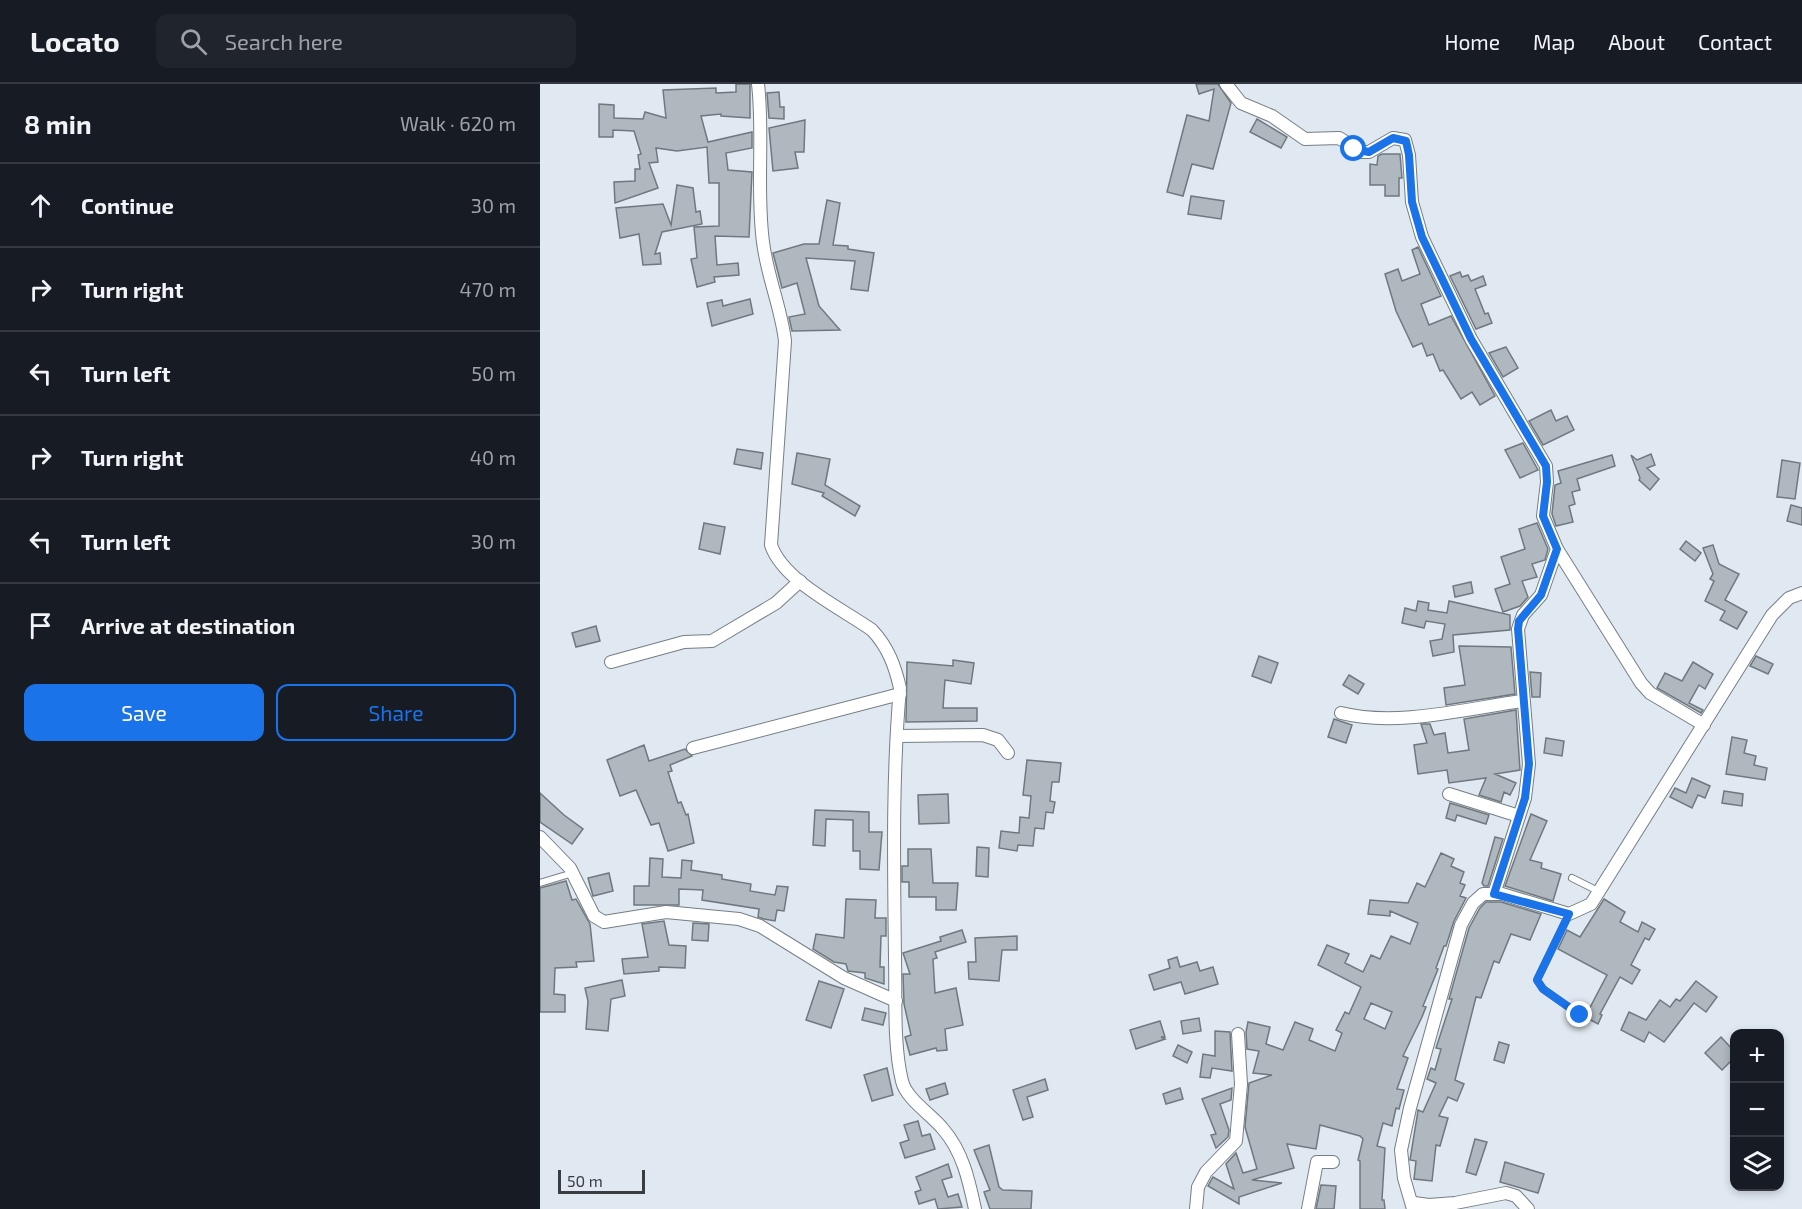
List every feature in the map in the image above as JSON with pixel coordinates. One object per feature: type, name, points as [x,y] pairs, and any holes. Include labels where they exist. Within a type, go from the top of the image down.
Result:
[{"type":"street","points":[[758,84],[762,240],[770,281],[782,317],[785,341],[771,545],[775,558],[789,574],[872,630],[881,640],[896,669],[900,694],[893,823],[896,1001],[903,1086],[945,1130],[968,1176],[975,1209]]},
{"type":"street","points":[[1226,84],[1241,103],[1272,116],[1305,139],[1339,138],[1362,152],[1369,152],[1393,138],[1406,141],[1415,221],[1471,339],[1546,466],[1547,482],[1543,516],[1557,549],[1641,683],[1650,693],[1704,724]]},
{"type":"street","points":[[1494,894],[1525,798],[1529,764],[1522,701],[1519,621],[1541,595],[1557,549]]},
{"type":"street","points":[[611,663],[684,642],[712,641],[776,603],[800,581]]},
{"type":"street","points":[[1528,1209],[1516,1196],[1506,1193],[1455,1203],[1414,1206],[1404,1178],[1401,1150],[1432,1025],[1461,925],[1477,897],[1483,894],[1494,894],[1569,914],[1591,904],[1595,889],[1704,724],[1772,615],[1790,598],[1802,593]]},
{"type":"street","points":[[693,748],[900,694]]},
{"type":"street","points":[[1341,713],[1365,719],[1400,717],[1522,701]]},
{"type":"street","points":[[897,736],[983,735],[998,740],[1008,753]]},
{"type":"street","points":[[1449,794],[1519,816]]},
{"type":"street","points":[[540,837],[573,873],[594,916],[604,922],[666,912],[739,919],[760,926],[844,978],[896,1001]]},
{"type":"street","points":[[1196,1209],[1198,1187],[1206,1172],[1236,1141],[1241,1084],[1238,1034]]},
{"type":"street","points":[[1308,1209],[1315,1166],[1321,1160],[1333,1162]]},
{"type":"lane","points":[[540,883],[573,873]]},
{"type":"lane","points":[[1572,878],[1595,889]]},
{"type":"lane","points":[[1569,914],[1537,980],[1543,989],[1580,1015]]},
{"type":"building","points":[[736,84],[750,84],[750,118],[721,116],[721,114],[701,116],[708,142],[752,132],[752,148],[726,153],[728,170],[752,172],[749,237],[715,236],[717,265],[738,263],[739,275],[714,277],[715,282],[697,287],[691,259],[697,258],[694,227],[719,226],[719,183],[709,183],[707,147],[677,151],[656,148],[658,162],[649,163],[658,188],[615,203],[614,182],[635,181],[635,169],[640,169],[638,155],[641,154],[634,131],[613,130],[613,137],[599,137],[599,104],[614,105],[614,118],[643,119],[645,112],[666,118],[663,90],[716,88],[716,93],[736,92]]},
{"type":"building","points":[[1196,84],[1218,84],[1231,103],[1213,169],[1192,164],[1183,196],[1167,192],[1187,115],[1209,121],[1214,89],[1199,94]]},
{"type":"building","points":[[779,92],[780,107],[784,107],[784,119],[769,118],[767,93]]},
{"type":"building","points":[[1257,119],[1287,137],[1281,148],[1250,132]]},
{"type":"building","points":[[805,120],[804,152],[795,152],[798,168],[773,171],[769,128]]},
{"type":"building","points":[[1400,154],[1402,178],[1399,178],[1399,196],[1385,196],[1385,185],[1370,185],[1370,164],[1377,165],[1378,156]]},
{"type":"building","points":[[677,185],[693,188],[696,212],[700,211],[702,224],[662,232],[655,254],[660,253],[661,264],[643,265],[639,234],[620,238],[616,208],[663,204],[671,225]]},
{"type":"building","points":[[1191,196],[1224,201],[1221,219],[1188,214]]},
{"type":"building","points":[[827,200],[840,203],[833,245],[848,246],[848,249],[874,253],[868,291],[851,289],[855,261],[806,258],[819,306],[840,330],[792,331],[789,317],[805,314],[797,283],[782,288],[773,253],[804,244],[819,244]]},
{"type":"building","points":[[1418,247],[1441,296],[1421,304],[1429,325],[1451,316],[1495,396],[1480,405],[1472,392],[1461,399],[1443,370],[1440,371],[1433,354],[1427,356],[1422,343],[1413,347],[1396,311],[1385,274],[1398,269],[1402,281],[1420,274],[1412,250]]},
{"type":"building","points":[[1460,272],[1462,277],[1468,275],[1471,281],[1483,276],[1486,285],[1475,289],[1485,314],[1488,313],[1492,323],[1476,329],[1450,276]]},
{"type":"building","points":[[750,299],[753,314],[712,326],[707,303],[722,300],[723,306]]},
{"type":"building","points":[[1506,347],[1518,368],[1503,377],[1489,353]]},
{"type":"building","points":[[1551,410],[1556,421],[1567,416],[1574,430],[1543,445],[1529,421]]},
{"type":"building","points":[[1523,443],[1538,470],[1520,478],[1505,450]]},
{"type":"building","points":[[737,449],[763,453],[761,469],[734,464]]},
{"type":"building","points":[[797,453],[830,459],[825,485],[860,506],[855,516],[822,496],[824,493],[792,484]]},
{"type":"building","points":[[1651,454],[1655,465],[1647,468],[1659,479],[1650,490],[1639,480],[1631,455],[1637,460]]},
{"type":"building","points":[[1612,455],[1615,466],[1577,479],[1580,490],[1572,492],[1575,504],[1569,506],[1573,522],[1556,526],[1552,514],[1555,485],[1561,483],[1558,471]]},
{"type":"building","points":[[1782,460],[1800,463],[1795,499],[1777,497]]},
{"type":"building","points":[[1791,505],[1802,508],[1802,525],[1787,521]]},
{"type":"building","points":[[704,523],[725,527],[720,554],[699,549]]},
{"type":"building","points":[[1537,523],[1548,549],[1545,560],[1532,564],[1537,577],[1522,581],[1528,597],[1520,606],[1503,612],[1495,589],[1510,584],[1501,557],[1525,549],[1519,529]]},
{"type":"building","points":[[1686,541],[1701,553],[1695,561],[1680,549]]},
{"type":"building","points":[[1713,545],[1719,564],[1739,574],[1725,600],[1747,612],[1737,629],[1720,620],[1725,611],[1705,601],[1714,581],[1710,579],[1713,574],[1703,548]]},
{"type":"building","points":[[1471,582],[1473,593],[1455,597],[1453,586]]},
{"type":"building","points":[[1418,601],[1429,603],[1428,610],[1447,613],[1449,601],[1510,615],[1510,630],[1453,635],[1454,652],[1433,656],[1430,641],[1442,639],[1445,624],[1426,621],[1424,628],[1402,623],[1405,608],[1416,611]]},
{"type":"building","points":[[596,626],[600,641],[576,647],[572,633]]},
{"type":"building","points":[[1459,646],[1511,647],[1515,694],[1446,705],[1444,688],[1465,685]]},
{"type":"building","points":[[1259,656],[1278,663],[1271,683],[1252,676]]},
{"type":"building","points":[[1756,656],[1773,664],[1768,674],[1750,666]]},
{"type":"building","points":[[953,660],[974,663],[971,684],[945,680],[943,708],[977,708],[977,721],[906,722],[907,662],[953,666]]},
{"type":"building","points":[[1693,662],[1713,674],[1705,689],[1699,685],[1689,703],[1703,710],[1701,713],[1657,688],[1665,673],[1682,681]]},
{"type":"building","points":[[1530,672],[1541,673],[1540,697],[1532,697]]},
{"type":"building","points":[[1349,675],[1364,684],[1358,694],[1343,685]]},
{"type":"building","points":[[1516,710],[1520,770],[1495,774],[1516,783],[1510,795],[1504,792],[1501,802],[1479,795],[1486,778],[1449,783],[1447,770],[1418,774],[1414,745],[1427,743],[1421,724],[1430,724],[1434,735],[1445,733],[1448,753],[1469,750],[1464,719]]},
{"type":"building","points":[[1334,719],[1352,725],[1346,743],[1328,737]]},
{"type":"building","points":[[1732,737],[1747,740],[1744,753],[1756,756],[1754,765],[1767,768],[1765,780],[1726,774]]},
{"type":"building","points":[[1546,738],[1564,741],[1562,756],[1544,753]]},
{"type":"building","points":[[644,745],[649,761],[685,749],[692,756],[670,765],[672,771],[668,772],[678,803],[681,802],[686,815],[688,814],[694,843],[668,851],[659,823],[651,825],[636,790],[620,796],[607,760]]},
{"type":"building","points":[[1027,760],[1061,763],[1059,782],[1052,782],[1050,801],[1055,802],[1053,813],[1046,812],[1044,829],[1035,828],[1033,846],[1018,845],[1017,851],[999,848],[1001,831],[1019,833],[1020,817],[1029,818],[1031,796],[1023,795]]},
{"type":"building","points":[[1692,778],[1710,786],[1705,798],[1698,795],[1692,808],[1670,797],[1675,788],[1686,793]]},
{"type":"building","points":[[1724,791],[1743,794],[1742,806],[1722,803]]},
{"type":"building","points":[[540,793],[583,829],[572,844],[540,822]]},
{"type":"building","points":[[948,794],[949,823],[919,824],[918,795]]},
{"type":"building","points":[[1450,803],[1489,815],[1486,824],[1457,815],[1455,821],[1446,818]]},
{"type":"building","points":[[815,810],[869,812],[869,832],[882,832],[879,870],[860,869],[860,851],[853,851],[853,820],[826,819],[825,846],[813,845]]},
{"type":"building","points":[[1531,814],[1547,821],[1530,860],[1542,863],[1541,868],[1561,874],[1553,901],[1505,886]]},
{"type":"building","points":[[1495,837],[1503,839],[1488,886],[1484,886],[1482,883]]},
{"type":"building","points":[[977,847],[989,848],[988,877],[976,876]]},
{"type":"building","points":[[908,849],[931,849],[933,883],[958,883],[956,910],[936,910],[936,897],[909,897],[909,882],[902,882],[902,866],[908,866]]},
{"type":"building","points":[[1441,853],[1454,859],[1451,866],[1464,872],[1460,883],[1465,885],[1460,896],[1466,898],[1454,921],[1446,946],[1444,946],[1436,968],[1438,969],[1423,1006],[1426,1007],[1403,1056],[1408,1058],[1397,1089],[1404,1090],[1399,1109],[1396,1108],[1392,1126],[1383,1123],[1377,1146],[1385,1148],[1382,1200],[1384,1200],[1385,1209],[1360,1209],[1360,1161],[1358,1160],[1363,1139],[1360,1136],[1320,1125],[1316,1149],[1287,1144],[1294,1168],[1252,1180],[1282,1183],[1239,1197],[1239,1204],[1208,1186],[1213,1177],[1234,1189],[1226,1164],[1236,1153],[1243,1173],[1257,1169],[1245,1127],[1249,1083],[1272,1075],[1253,1073],[1259,1051],[1247,1049],[1248,1022],[1270,1027],[1266,1044],[1283,1050],[1295,1022],[1313,1029],[1309,1040],[1335,1051],[1342,1033],[1336,1030],[1345,1012],[1349,1014],[1361,987],[1318,965],[1327,945],[1349,954],[1345,963],[1363,972],[1371,955],[1380,959],[1391,936],[1410,944],[1418,923],[1390,911],[1390,916],[1368,914],[1370,900],[1408,903],[1417,883],[1425,887]],"holes":[[[1371,1003],[1392,1012],[1385,1029],[1364,1019]]]},
{"type":"building","points":[[650,858],[663,859],[662,877],[681,878],[682,860],[692,861],[691,870],[722,875],[722,879],[751,884],[750,891],[775,895],[777,886],[788,887],[784,911],[777,910],[775,921],[764,919],[758,917],[759,909],[702,900],[703,890],[679,889],[679,905],[634,905],[634,886],[649,886]]},
{"type":"building","points":[[609,873],[613,891],[593,896],[588,878]]},
{"type":"building","points":[[566,881],[572,900],[576,899],[590,924],[594,961],[576,962],[577,967],[555,968],[554,994],[565,995],[565,1012],[540,1012],[540,888]]},
{"type":"building","points":[[846,899],[876,900],[875,918],[886,918],[886,936],[881,936],[880,967],[884,967],[884,984],[865,978],[865,973],[848,971],[846,964],[834,962],[813,949],[816,934],[844,938]]},
{"type":"building","points":[[1604,899],[1625,912],[1620,922],[1638,932],[1642,922],[1655,929],[1649,940],[1645,938],[1631,965],[1640,970],[1632,984],[1620,977],[1600,1014],[1602,1015],[1598,1024],[1585,1017],[1607,975],[1558,949],[1567,930],[1580,937]]},
{"type":"building","points":[[1486,902],[1501,902],[1541,914],[1530,940],[1511,934],[1499,963],[1494,961],[1481,998],[1476,997],[1455,1080],[1464,1084],[1457,1101],[1448,1097],[1439,1116],[1448,1118],[1440,1146],[1436,1145],[1432,1181],[1414,1179],[1416,1161],[1410,1160],[1418,1110],[1423,1112],[1436,1083],[1427,1079],[1431,1068],[1435,1070],[1441,1049],[1436,1048],[1452,999],[1449,999],[1469,928]]},
{"type":"building","points":[[664,921],[669,945],[686,946],[685,968],[659,967],[659,971],[624,974],[622,959],[648,957],[642,924]]},
{"type":"building","points":[[693,923],[709,924],[708,941],[692,940]]},
{"type":"building","points":[[962,930],[966,942],[935,952],[937,958],[933,959],[935,993],[956,988],[963,1025],[945,1029],[947,1050],[937,1051],[936,1048],[910,1055],[905,1037],[911,1035],[904,1004],[903,974],[910,974],[903,953],[941,941],[940,937]]},
{"type":"building","points":[[1017,936],[1017,950],[1002,950],[999,981],[969,979],[968,962],[976,962],[975,938]]},
{"type":"building","points":[[1177,957],[1180,967],[1197,962],[1200,971],[1213,967],[1218,984],[1185,994],[1181,982],[1154,990],[1149,975],[1170,968],[1168,960]]},
{"type":"building","points":[[622,980],[625,996],[611,999],[608,1031],[586,1029],[588,1001],[585,988]]},
{"type":"building","points":[[819,981],[844,989],[831,1028],[806,1020]]},
{"type":"building","points":[[1696,981],[1717,997],[1706,1012],[1694,1003],[1664,1042],[1649,1032],[1644,1042],[1621,1030],[1629,1012],[1646,1020],[1660,1000],[1670,1007],[1676,999],[1680,1001]]},
{"type":"building","points":[[865,1008],[886,1013],[883,1025],[862,1020]]},
{"type":"building","points":[[1199,1018],[1201,1031],[1183,1034],[1181,1021]]},
{"type":"building","points":[[1160,1021],[1165,1037],[1161,1037],[1165,1039],[1136,1049],[1130,1030]]},
{"type":"building","points":[[1215,1031],[1230,1032],[1232,1071],[1212,1068],[1210,1078],[1200,1077],[1203,1054],[1215,1056]]},
{"type":"building","points":[[1721,1037],[1730,1047],[1730,1062],[1722,1070],[1705,1053]]},
{"type":"building","points":[[1499,1042],[1509,1045],[1504,1063],[1494,1060]]},
{"type":"building","points":[[1178,1045],[1192,1052],[1187,1063],[1173,1056]]},
{"type":"building","points":[[887,1068],[893,1095],[872,1101],[864,1075]]},
{"type":"building","points":[[1045,1079],[1048,1090],[1027,1097],[1033,1117],[1023,1120],[1013,1090]]},
{"type":"building","points":[[945,1083],[948,1094],[930,1100],[926,1089]]},
{"type":"building","points":[[1180,1088],[1183,1099],[1166,1104],[1163,1094]]},
{"type":"building","points":[[1232,1088],[1231,1100],[1220,1104],[1229,1130],[1228,1137],[1216,1148],[1211,1135],[1216,1134],[1202,1099]]},
{"type":"building","points":[[918,1121],[922,1136],[930,1134],[935,1149],[905,1158],[900,1143],[909,1140],[904,1125]]},
{"type":"building","points":[[1475,1139],[1487,1142],[1476,1175],[1466,1172]]},
{"type":"building","points":[[989,1145],[999,1187],[1003,1190],[1032,1191],[1031,1209],[990,1209],[984,1192],[990,1190],[974,1150]]},
{"type":"building","points":[[1505,1162],[1544,1174],[1538,1193],[1500,1182]]},
{"type":"building","points":[[948,1164],[952,1177],[942,1180],[948,1197],[958,1194],[962,1207],[938,1209],[935,1199],[919,1204],[915,1192],[921,1190],[916,1177]]},
{"type":"building","points":[[1321,1185],[1336,1186],[1334,1209],[1316,1209]]},
{"type":"route","points":[[1354,149],[1369,152],[1393,138],[1406,141],[1415,221],[1471,339],[1546,466],[1547,482],[1542,506],[1543,516],[1557,549],[1541,595],[1536,604],[1519,621],[1521,698],[1529,764],[1525,798],[1494,894],[1502,894],[1569,914],[1537,980],[1543,989],[1580,1015]]}]
